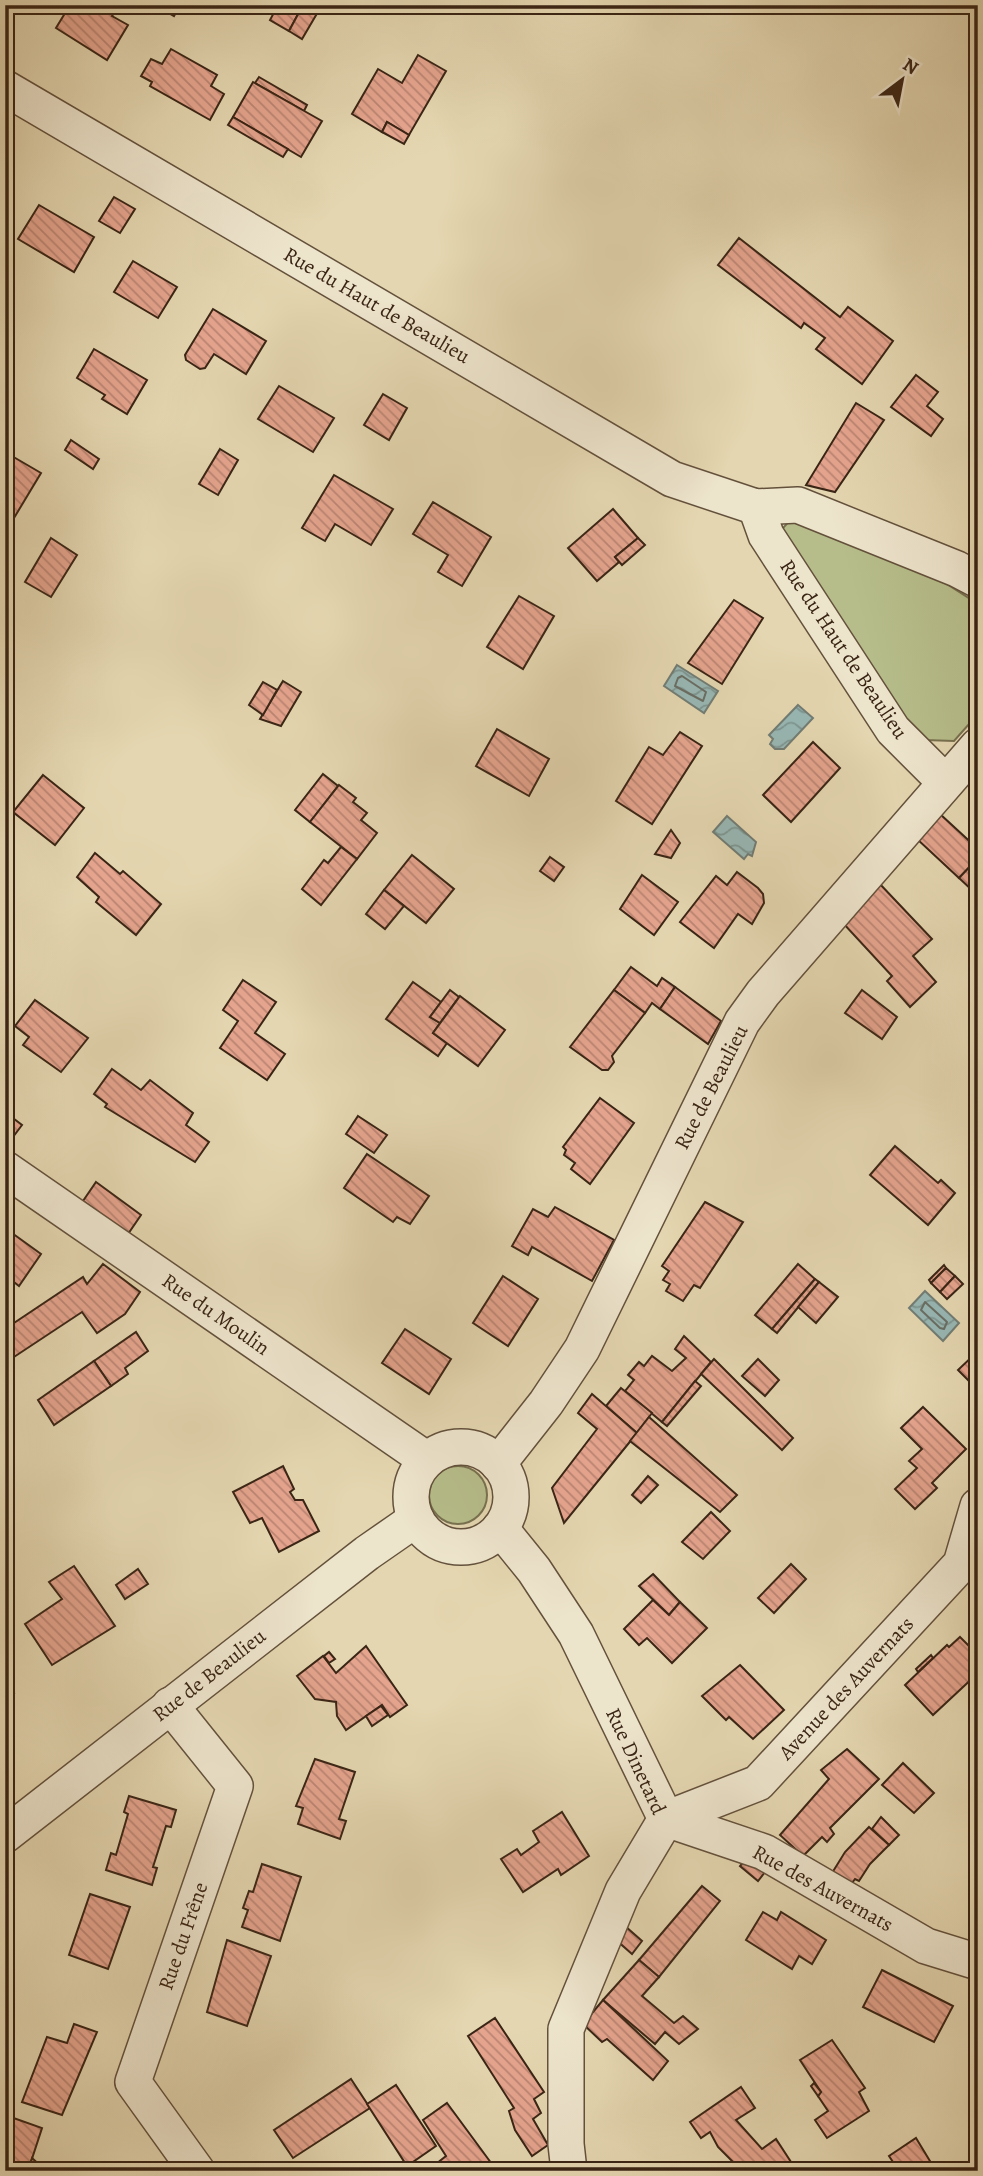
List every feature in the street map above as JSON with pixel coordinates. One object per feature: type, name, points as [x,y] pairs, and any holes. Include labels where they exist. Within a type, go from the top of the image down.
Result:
[{"type":"street","name":"Rue du Haut de Beaulieu","points":[[5,88],[672,478],[756,507],[798,505],[978,580]]},
{"type":"street","name":"Rue du Haut de Beaulieu","points":[[756,507],[766,535],[893,730],[945,782]]},
{"type":"street","name":"Rue de Beaulieu","points":[[499,1464],[546,1403],[582,1349],[742,1022],[763,993],[978,746]]},
{"type":"street","name":"Rue du Moulin","points":[[5,1169],[427,1460]]},
{"type":"street","points":[[456,1447],[486,1454],[499,1464],[508,1479],[511,1496],[509,1513],[500,1528],[488,1539],[472,1546],[456,1547],[439,1542],[425,1532],[416,1519],[411,1504],[412,1487],[417,1472],[427,1460],[440,1451],[456,1447]]},
{"type":"street","name":"Avenue des Auvernats","points":[[666,1819],[758,1783],[961,1564],[978,1506]]},
{"type":"street","name":"Rue de Beaulieu","points":[[5,1835],[170,1705],[416,1519]]},
{"type":"street","name":"Rue Dinetard","points":[[500,1528],[534,1570],[576,1634],[666,1819],[623,1891],[566,2029],[566,2144],[569,2171]]},
{"type":"street","name":"Rue du Frêne","points":[[170,1705],[236,1786],[133,2082],[197,2171]]},
{"type":"street","name":"Rue des Auvernats","points":[[666,1819],[764,1852],[926,1946],[978,1962]]},
{"type":"green space","points":[[791,519],[942,581],[978,604],[978,714],[954,741],[925,740],[913,730],[784,539],[783,528]]},
{"type":"green space","points":[[458,1466],[469,1468],[482,1479],[487,1495],[485,1506],[474,1519],[458,1524],[447,1522],[434,1511],[429,1495],[431,1484],[442,1471]]},
{"type":"water","points":[[677,665],[718,691],[704,713],[664,686]]},
{"type":"water","points":[[798,705],[813,718],[784,749],[775,749],[770,744],[773,739],[769,735]]},
{"type":"water","points":[[727,816],[756,842],[752,856],[748,854],[744,859],[713,832]]},
{"type":"water","points":[[925,1291],[959,1323],[943,1341],[909,1308]]},
{"type":"building","points":[[70,5],[106,5],[116,11],[112,16],[128,25],[107,60],[56,28]]},
{"type":"building","points":[[164,5],[180,5],[174,16],[162,9]]},
{"type":"building","points":[[278,5],[303,5],[289,31],[270,20]]},
{"type":"building","points":[[303,5],[322,5],[302,39],[289,31]]},
{"type":"building","points":[[171,49],[217,75],[211,86],[224,94],[210,120],[150,86],[152,82],[141,76],[151,59],[162,64]]},
{"type":"building","points":[[418,55],[446,71],[409,135],[387,122],[382,132],[352,114],[378,69],[402,83]]},
{"type":"building","points":[[259,77],[307,105],[304,111],[255,83]]},
{"type":"building","points":[[253,82],[322,121],[301,157],[233,117]]},
{"type":"building","points":[[233,117],[288,149],[283,157],[228,125]]},
{"type":"building","points":[[387,122],[409,135],[404,144],[382,132]]},
{"type":"building","points":[[114,197],[135,209],[120,233],[99,221]]},
{"type":"building","points":[[39,205],[94,237],[74,272],[18,239]]},
{"type":"building","points":[[739,238],[840,317],[848,307],[893,341],[862,384],[816,349],[825,338],[804,323],[801,328],[718,265]]},
{"type":"building","points":[[133,261],[177,287],[158,318],[114,292]]},
{"type":"building","points":[[213,309],[266,341],[246,374],[214,354],[205,368],[200,369],[186,360],[185,355]]},
{"type":"building","points":[[94,349],[147,380],[127,414],[102,399],[105,395],[77,378]]},
{"type":"building","points":[[916,375],[938,392],[927,406],[943,419],[931,436],[891,407]]},
{"type":"building","points":[[279,386],[334,418],[313,452],[258,419]]},
{"type":"building","points":[[383,394],[407,408],[389,440],[364,425]]},
{"type":"building","points":[[856,403],[884,420],[835,492],[806,485]]},
{"type":"building","points":[[71,440],[99,459],[93,469],[65,450]]},
{"type":"building","points":[[220,449],[238,460],[218,495],[199,484]]},
{"type":"building","points":[[5,452],[41,473],[5,533]]},
{"type":"building","points":[[334,475],[393,509],[371,545],[335,524],[325,541],[302,528]]},
{"type":"building","points":[[433,502],[491,537],[462,586],[438,572],[448,555],[413,534]]},
{"type":"building","points":[[613,509],[638,538],[615,557],[619,562],[597,581],[568,548]]},
{"type":"building","points":[[978,535],[978,554],[970,550]]},
{"type":"building","points":[[51,538],[77,555],[51,597],[25,582]]},
{"type":"building","points":[[638,538],[645,545],[622,565],[615,557]]},
{"type":"building","points":[[519,596],[554,616],[523,669],[487,647]]},
{"type":"building","points":[[734,600],[763,618],[722,684],[688,663]]},
{"type":"building","points":[[283,681],[301,692],[281,726],[260,719]]},
{"type":"building","points":[[263,682],[277,690],[263,715],[249,705]]},
{"type":"building","points":[[497,729],[549,759],[529,796],[476,766]]},
{"type":"building","points":[[680,732],[702,746],[652,824],[616,801],[649,747],[663,755]]},
{"type":"building","points":[[813,742],[840,768],[791,822],[763,795]]},
{"type":"building","points":[[323,774],[338,786],[310,822],[295,810]]},
{"type":"building","points":[[43,775],[84,808],[55,845],[13,812]]},
{"type":"building","points":[[339,785],[356,798],[353,802],[367,813],[361,820],[377,833],[357,859],[310,822]]},
{"type":"building","points":[[940,814],[978,849],[978,858],[959,878],[917,839]]},
{"type":"building","points":[[671,830],[680,843],[671,858],[655,854]]},
{"type":"building","points":[[341,847],[357,859],[321,905],[302,889],[324,860],[328,863]]},
{"type":"building","points":[[95,853],[120,874],[123,871],[161,904],[136,935],[96,902],[99,897],[77,877]]},
{"type":"building","points":[[412,855],[454,889],[426,923],[384,890]]},
{"type":"building","points":[[550,857],[564,867],[554,881],[540,871]]},
{"type":"building","points":[[978,858],[978,887],[974,892],[959,878]]},
{"type":"building","points":[[737,872],[758,888],[763,894],[764,903],[752,924],[738,914],[714,948],[680,922],[716,876],[727,885]]},
{"type":"building","points":[[642,875],[678,902],[654,935],[620,909]]},
{"type":"building","points":[[878,882],[932,939],[913,956],[936,982],[910,1007],[887,981],[892,976],[842,922]]},
{"type":"building","points":[[384,890],[404,906],[385,929],[366,914]]},
{"type":"building","points":[[631,967],[657,986],[662,978],[675,987],[660,1009],[652,1003],[645,1013],[614,990]]},
{"type":"building","points":[[243,980],[276,1002],[255,1033],[285,1054],[267,1080],[220,1048],[238,1021],[223,1010]]},
{"type":"building","points":[[413,982],[441,1002],[430,1017],[440,1023],[433,1033],[447,1043],[438,1056],[386,1019]]},
{"type":"building","points":[[675,987],[721,1021],[708,1044],[660,1009]]},
{"type":"building","points":[[450,990],[459,997],[440,1023],[430,1017]]},
{"type":"building","points":[[614,990],[645,1013],[612,1056],[614,1062],[608,1070],[602,1070],[570,1047]]},
{"type":"building","points":[[862,990],[897,1017],[882,1039],[845,1013]]},
{"type":"building","points":[[460,996],[505,1030],[478,1066],[433,1033]]},
{"type":"building","points":[[35,1000],[88,1038],[61,1072],[23,1045],[29,1037],[15,1026]]},
{"type":"building","points":[[112,1069],[141,1090],[150,1080],[193,1113],[186,1125],[209,1142],[195,1162],[105,1107],[107,1104],[94,1094]]},
{"type":"building","points":[[600,1098],[634,1123],[590,1184],[571,1169],[575,1163],[564,1155],[566,1150],[563,1147]]},
{"type":"building","points":[[5,1112],[22,1125],[7,1145],[5,1144]]},
{"type":"building","points":[[358,1116],[387,1135],[374,1153],[346,1134]]},
{"type":"building","points":[[895,1146],[938,1183],[941,1180],[955,1193],[928,1225],[870,1175]]},
{"type":"building","points":[[367,1154],[429,1196],[410,1224],[397,1217],[393,1222],[344,1188]]},
{"type":"building","points":[[96,1182],[141,1215],[128,1234],[83,1201]]},
{"type":"building","points":[[705,1202],[743,1222],[700,1288],[694,1285],[683,1301],[666,1291],[670,1284],[663,1280],[669,1271],[662,1266]]},
{"type":"building","points":[[555,1207],[614,1240],[592,1281],[532,1247],[528,1255],[512,1246],[533,1209],[548,1217]]},
{"type":"building","points":[[5,1228],[41,1254],[19,1286],[5,1275]]},
{"type":"building","points":[[103,1264],[140,1292],[125,1314],[97,1333],[82,1312],[14,1357],[5,1344],[5,1329],[83,1277],[87,1284]]},
{"type":"building","points":[[798,1264],[815,1279],[772,1329],[755,1315]]},
{"type":"building","points":[[944,1265],[946,1268],[931,1283],[929,1280]]},
{"type":"building","points":[[946,1268],[955,1276],[940,1292],[931,1283]]},
{"type":"building","points":[[503,1276],[538,1299],[508,1346],[473,1323]]},
{"type":"building","points":[[955,1276],[963,1284],[947,1299],[940,1292]]},
{"type":"building","points":[[815,1279],[819,1282],[777,1333],[772,1329]]},
{"type":"building","points":[[819,1282],[838,1297],[816,1323],[798,1307]]},
{"type":"building","points":[[405,1329],[451,1359],[429,1394],[382,1363]]},
{"type":"building","points":[[136,1332],[148,1351],[125,1368],[128,1374],[111,1386],[94,1361]]},
{"type":"building","points":[[684,1336],[711,1362],[662,1422],[625,1391],[634,1380],[628,1375],[639,1362],[644,1366],[652,1356],[672,1371],[686,1358],[675,1349]]},
{"type":"building","points":[[978,1351],[978,1390],[958,1370]]},
{"type":"building","points":[[714,1359],[793,1438],[782,1450],[701,1374]]},
{"type":"building","points":[[758,1359],[779,1380],[765,1396],[742,1376]]},
{"type":"building","points":[[94,1361],[111,1386],[54,1425],[38,1400]]},
{"type":"building","points":[[695,1381],[701,1386],[667,1426],[662,1422]]},
{"type":"building","points":[[621,1388],[652,1413],[637,1433],[606,1406]]},
{"type":"building","points":[[592,1394],[637,1433],[564,1523],[552,1488],[597,1429],[578,1413]]},
{"type":"building","points":[[923,1407],[966,1449],[932,1483],[937,1488],[915,1509],[895,1489],[917,1468],[909,1461],[922,1449],[901,1428]]},
{"type":"building","points":[[649,1417],[737,1495],[720,1512],[630,1441]]},
{"type":"building","points":[[283,1466],[294,1489],[290,1492],[295,1500],[303,1500],[319,1531],[279,1552],[262,1518],[250,1523],[233,1492]]},
{"type":"building","points":[[648,1476],[658,1485],[641,1503],[632,1495]]},
{"type":"building","points":[[711,1512],[730,1531],[703,1559],[682,1542]]},
{"type":"building","points":[[791,1564],[806,1579],[774,1613],[758,1598]]},
{"type":"building","points":[[74,1566],[115,1626],[52,1665],[25,1624],[62,1599],[49,1582]]},
{"type":"building","points":[[138,1569],[148,1584],[125,1599],[116,1585]]},
{"type":"building","points":[[653,1574],[680,1602],[669,1615],[639,1586]]},
{"type":"building","points":[[653,1600],[669,1615],[680,1602],[707,1628],[672,1663],[647,1638],[639,1645],[624,1629]]},
{"type":"building","points":[[960,1637],[978,1655],[978,1673],[933,1715],[905,1685],[947,1645],[949,1647]]},
{"type":"building","points":[[366,1646],[407,1705],[390,1717],[382,1705],[346,1730],[337,1716],[336,1702],[315,1699],[297,1676],[323,1656],[336,1673]]},
{"type":"building","points":[[329,1652],[335,1659],[329,1663],[324,1656]]},
{"type":"building","points":[[931,1655],[933,1658],[918,1672],[916,1669]]},
{"type":"building","points":[[740,1665],[784,1710],[753,1739],[729,1717],[726,1720],[702,1696]]},
{"type":"building","points":[[5,1679],[14,1693],[5,1699]]},
{"type":"building","points":[[381,1706],[388,1715],[372,1726],[366,1716]]},
{"type":"building","points":[[847,1749],[879,1779],[830,1828],[834,1834],[827,1842],[822,1837],[803,1856],[780,1835],[829,1779],[821,1770]]},
{"type":"building","points":[[315,1759],[355,1772],[339,1819],[346,1821],[340,1839],[298,1824],[303,1808],[296,1806]]},
{"type":"building","points":[[903,1763],[934,1793],[914,1813],[882,1785]]},
{"type":"building","points":[[129,1796],[176,1810],[171,1827],[166,1826],[153,1867],[157,1868],[152,1885],[106,1870],[111,1853],[116,1855],[128,1814],[124,1812]]},
{"type":"building","points":[[562,1812],[589,1856],[561,1875],[558,1869],[523,1892],[501,1859],[517,1849],[521,1855],[539,1842],[533,1831]]},
{"type":"building","points":[[881,1817],[899,1835],[889,1845],[872,1829]]},
{"type":"building","points":[[869,1827],[889,1845],[870,1864],[859,1881],[855,1879],[852,1883],[832,1873],[845,1852]]},
{"type":"building","points":[[750,1854],[769,1867],[758,1881],[740,1866]]},
{"type":"building","points":[[262,1864],[301,1877],[280,1941],[242,1927],[248,1910],[243,1908],[249,1891],[253,1892]]},
{"type":"building","points":[[702,1886],[720,1901],[659,1977],[639,1960]]},
{"type":"building","points":[[90,1894],[130,1907],[108,1969],[69,1955]]},
{"type":"building","points":[[763,1912],[777,1920],[781,1912],[826,1940],[812,1964],[799,1956],[792,1969],[746,1940]]},
{"type":"building","points":[[625,1926],[642,1941],[632,1954],[615,1939]]},
{"type":"building","points":[[227,1940],[271,1956],[247,2026],[207,2012]]},
{"type":"building","points":[[639,1960],[659,1977],[642,1996],[674,2023],[683,2016],[698,2029],[679,2044],[665,2032],[655,2044],[603,2000]]},
{"type":"building","points":[[882,1970],[953,2006],[934,2042],[863,2007]]},
{"type":"building","points":[[603,2000],[668,2061],[653,2080],[607,2039],[602,2042],[583,2024]]},
{"type":"building","points":[[495,2018],[544,2092],[534,2099],[541,2113],[533,2119],[548,2145],[532,2156],[515,2130],[509,2111],[514,2108],[468,2036]]},
{"type":"building","points":[[74,2024],[97,2032],[62,2115],[22,2102],[47,2037],[67,2043]]},
{"type":"building","points":[[832,2040],[865,2088],[859,2092],[869,2111],[827,2138],[815,2120],[828,2111],[818,2096],[821,2092],[800,2060]]},
{"type":"building","points":[[351,2079],[370,2108],[293,2158],[274,2130]]},
{"type":"building","points":[[814,2083],[821,2092],[818,2096],[811,2086]]},
{"type":"building","points":[[396,2085],[436,2146],[407,2166],[367,2104]]},
{"type":"building","points":[[741,2087],[755,2108],[736,2120],[762,2149],[776,2139],[791,2162],[777,2171],[747,2171],[744,2167],[741,2170],[718,2147],[710,2132],[701,2138],[690,2122]]},
{"type":"building","points":[[447,2103],[497,2171],[441,2171],[436,2164],[446,2156],[423,2120]]},
{"type":"building","points":[[5,2115],[42,2128],[30,2165],[37,2171],[5,2171]]},
{"type":"building","points":[[916,2138],[936,2171],[899,2171],[889,2156]]},
{"type":"building","points":[[32,2158],[43,2168],[40,2171],[30,2165]]}]
